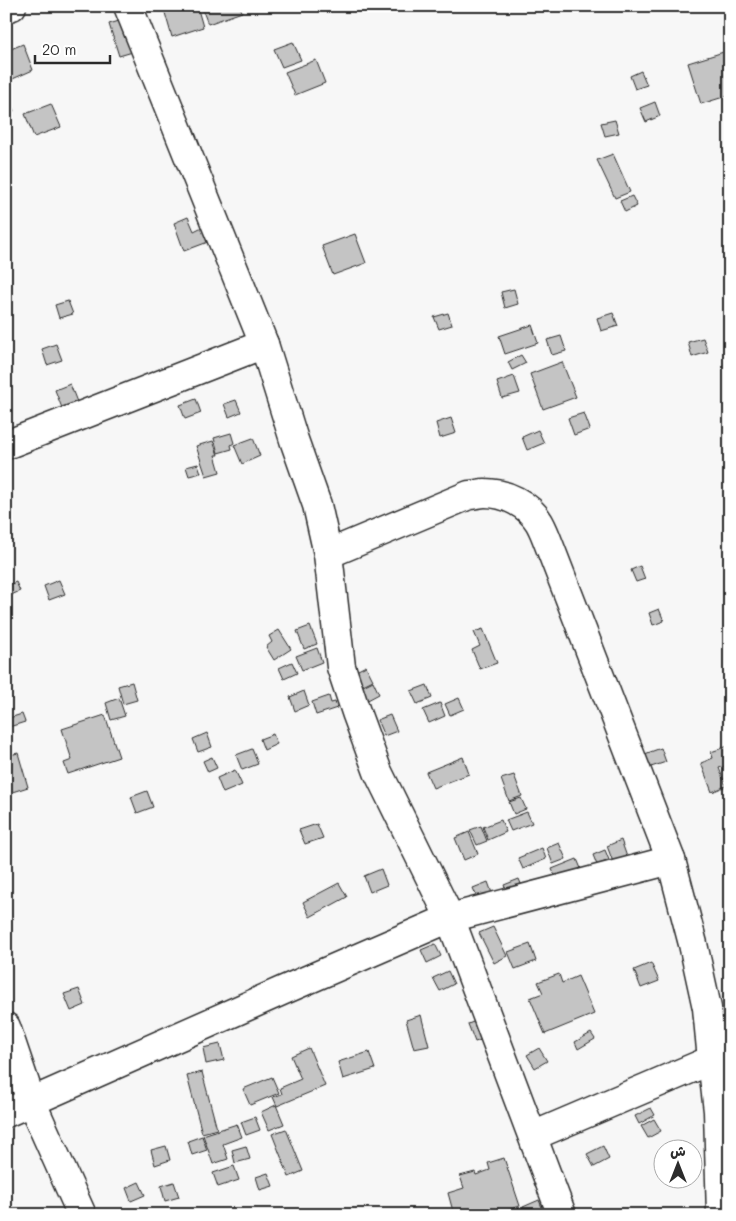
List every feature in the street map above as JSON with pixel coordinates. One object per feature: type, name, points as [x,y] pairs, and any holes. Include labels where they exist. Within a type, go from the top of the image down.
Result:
[{"type":"street","points":[[6,8],[12,6]]},
{"type":"street","points":[[128,6],[264,344],[316,505],[328,554],[341,667],[354,707],[378,772],[450,918],[562,1215]]},
{"type":"street","points":[[6,445],[264,344]]},
{"type":"street","points":[[328,554],[469,495],[485,493],[501,495],[516,501],[529,510],[539,522],[671,860],[693,944],[707,1008],[721,1056],[718,1111],[721,1215]]},
{"type":"street","points":[[6,1113],[450,918],[671,860]]},
{"type":"street","points":[[6,1027],[31,1101],[82,1215]]},
{"type":"street","points":[[533,1136],[721,1056]]},
{"type":"building","points":[[163,6],[197,6],[203,27],[172,37]]},
{"type":"building","points":[[201,6],[240,6],[242,12],[208,24]]},
{"type":"building","points":[[126,19],[136,51],[119,56],[109,24]]},
{"type":"building","points":[[293,42],[301,60],[282,67],[274,49]]},
{"type":"building","points":[[23,44],[33,70],[8,81],[6,75],[6,51]]},
{"type":"building","points":[[730,50],[730,95],[701,104],[688,63]]},
{"type":"building","points":[[316,60],[325,83],[295,95],[285,72]]},
{"type":"building","points":[[641,71],[647,85],[635,89],[630,76]]},
{"type":"building","points":[[9,99],[14,111],[6,115],[6,100]]},
{"type":"building","points":[[655,102],[660,116],[646,122],[640,108]]},
{"type":"building","points":[[51,104],[61,127],[34,137],[25,114]]},
{"type":"building","points":[[615,120],[619,133],[605,136],[601,123]]},
{"type":"building","points":[[613,154],[630,192],[615,198],[597,160]]},
{"type":"building","points":[[632,196],[637,206],[625,212],[620,201]]},
{"type":"building","points":[[188,217],[194,231],[202,227],[208,242],[184,251],[174,223]]},
{"type":"building","points":[[355,234],[366,263],[333,275],[322,246]]},
{"type":"building","points":[[514,289],[518,304],[505,308],[501,292]]},
{"type":"building","points":[[68,301],[73,314],[59,318],[55,305]]},
{"type":"building","points":[[448,313],[452,325],[439,329],[434,317]]},
{"type":"building","points":[[613,313],[618,326],[601,331],[597,318]]},
{"type":"building","points":[[532,325],[538,343],[505,354],[499,336]]},
{"type":"building","points":[[561,336],[566,351],[552,355],[547,340]]},
{"type":"building","points":[[703,338],[708,352],[692,357],[688,342]]},
{"type":"building","points":[[56,344],[62,360],[47,365],[42,349]]},
{"type":"building","points":[[521,355],[526,363],[512,370],[508,362]]},
{"type":"building","points":[[562,362],[576,397],[543,409],[530,374]]},
{"type":"building","points":[[514,376],[520,393],[502,398],[497,382]]},
{"type":"building","points":[[70,384],[77,402],[62,408],[55,390]]},
{"type":"building","points":[[196,399],[201,413],[185,419],[180,405]]},
{"type":"building","points":[[236,400],[241,412],[229,417],[224,404]]},
{"type":"building","points":[[584,413],[590,429],[574,435],[568,418]]},
{"type":"building","points":[[451,418],[456,433],[440,438],[436,423]]},
{"type":"building","points":[[538,430],[544,443],[527,450],[522,437]]},
{"type":"building","points":[[231,433],[234,443],[231,445],[232,449],[218,453],[214,438]]},
{"type":"building","points":[[253,438],[260,456],[242,464],[234,445]]},
{"type":"building","points":[[213,441],[218,455],[215,455],[220,472],[206,476],[196,446]]},
{"type":"building","points":[[198,464],[201,473],[189,476],[186,467]]},
{"type":"building","points":[[640,566],[645,579],[636,582],[631,570]]},
{"type":"building","points":[[59,580],[65,594],[49,600],[44,586]]},
{"type":"building","points":[[16,582],[20,591],[9,596],[6,586]]},
{"type":"building","points":[[659,609],[664,621],[653,625],[649,613]]},
{"type":"building","points":[[310,626],[317,644],[304,649],[297,631]]},
{"type":"building","points":[[483,629],[497,663],[480,669],[472,650],[480,646],[474,632]]},
{"type":"building","points":[[279,630],[291,649],[274,660],[266,647],[272,642],[269,636]]},
{"type":"building","points":[[317,648],[322,662],[302,670],[296,656]]},
{"type":"building","points":[[292,662],[297,673],[284,679],[279,668]]},
{"type":"building","points":[[366,666],[373,680],[357,688],[350,674]]},
{"type":"building","points":[[373,681],[379,694],[364,702],[357,689]]},
{"type":"building","points":[[132,682],[137,700],[123,704],[118,686]]},
{"type":"building","points":[[427,685],[432,698],[417,704],[411,691]]},
{"type":"building","points":[[304,691],[309,705],[295,711],[290,697]]},
{"type":"building","points":[[329,696],[331,703],[335,702],[337,708],[316,715],[312,702]]},
{"type":"building","points":[[119,698],[125,716],[111,720],[106,703]]},
{"type":"building","points":[[459,698],[464,709],[450,715],[445,704]]},
{"type":"building","points":[[440,703],[445,716],[429,723],[423,710]]},
{"type":"building","points":[[22,714],[25,722],[9,727],[6,719]]},
{"type":"building","points":[[105,715],[119,757],[68,774],[64,763],[72,760],[62,729]]},
{"type":"building","points":[[390,715],[397,731],[384,736],[377,720]]},
{"type":"building","points":[[207,733],[212,747],[198,752],[193,739]]},
{"type":"building","points":[[273,734],[277,744],[264,750],[260,739]]},
{"type":"building","points":[[728,746],[730,749],[730,764],[719,768],[726,786],[712,792],[701,763],[713,758],[711,752]]},
{"type":"building","points":[[661,748],[666,762],[639,771],[634,758]]},
{"type":"building","points":[[252,749],[258,764],[242,770],[236,755]]},
{"type":"building","points":[[18,753],[28,787],[6,794],[6,756]]},
{"type":"building","points":[[212,757],[217,768],[208,772],[203,761]]},
{"type":"building","points":[[463,757],[469,774],[433,788],[426,772]]},
{"type":"building","points":[[235,770],[242,785],[223,793],[217,778]]},
{"type":"building","points":[[514,775],[522,796],[509,801],[501,779]]},
{"type":"building","points":[[147,791],[153,807],[137,813],[131,797]]},
{"type":"building","points":[[521,798],[526,809],[514,814],[509,802]]},
{"type":"building","points":[[527,812],[532,823],[511,831],[506,820]]},
{"type":"building","points":[[501,820],[506,832],[488,840],[483,827]]},
{"type":"building","points":[[317,824],[323,838],[305,844],[299,830]]},
{"type":"building","points":[[481,826],[487,841],[477,845],[470,830]]},
{"type":"building","points":[[469,832],[478,854],[464,860],[455,838]]},
{"type":"building","points":[[621,840],[627,857],[613,862],[607,846]]},
{"type":"building","points":[[559,843],[566,859],[553,864],[547,848]]},
{"type":"building","points":[[542,848],[546,859],[523,869],[518,858]]},
{"type":"building","points":[[605,850],[609,860],[597,865],[593,855]]},
{"type":"building","points":[[577,859],[582,871],[557,881],[552,869]]},
{"type":"building","points":[[381,869],[387,885],[370,892],[364,876]]},
{"type":"building","points":[[519,879],[524,891],[509,897],[504,885]]},
{"type":"building","points":[[488,882],[496,904],[482,909],[473,888]]},
{"type":"building","points":[[339,883],[347,897],[310,917],[303,902]]},
{"type":"building","points":[[493,927],[507,956],[494,963],[479,933]]},
{"type":"building","points":[[435,944],[441,956],[427,963],[421,950]]},
{"type":"building","points":[[530,944],[536,961],[515,969],[508,952]]},
{"type":"building","points":[[651,963],[659,981],[641,988],[634,970]]},
{"type":"building","points":[[448,971],[454,984],[440,991],[433,978]]},
{"type":"building","points":[[559,974],[562,983],[578,976],[594,1014],[545,1034],[530,998],[543,993],[538,982]]},
{"type":"building","points":[[79,989],[85,1005],[71,1011],[64,994]]},
{"type":"building","points":[[421,1015],[429,1046],[414,1049],[406,1020]]},
{"type":"building","points":[[486,1017],[493,1036],[475,1042],[468,1024]]},
{"type":"building","points":[[591,1033],[595,1039],[578,1049],[575,1042]]},
{"type":"building","points":[[220,1044],[224,1060],[206,1064],[203,1048]]},
{"type":"building","points":[[309,1048],[325,1086],[277,1106],[273,1097],[282,1094],[280,1088],[301,1079],[291,1056]]},
{"type":"building","points":[[539,1048],[547,1061],[535,1068],[527,1055]]},
{"type":"building","points":[[369,1052],[375,1069],[343,1079],[338,1062]]},
{"type":"building","points":[[202,1072],[217,1129],[202,1133],[187,1076]]},
{"type":"building","points":[[272,1077],[279,1093],[250,1105],[243,1089]]},
{"type":"building","points":[[276,1105],[284,1124],[269,1130],[261,1112]]},
{"type":"building","points":[[651,1108],[655,1115],[639,1124],[635,1116]]},
{"type":"building","points":[[255,1117],[260,1130],[246,1135],[241,1122]]},
{"type":"building","points":[[654,1119],[661,1131],[648,1138],[641,1126]]},
{"type":"building","points":[[237,1124],[242,1137],[223,1144],[228,1159],[213,1164],[203,1135]]},
{"type":"building","points":[[286,1129],[303,1171],[289,1177],[272,1134]]},
{"type":"building","points":[[202,1136],[207,1150],[192,1155],[188,1141]]},
{"type":"building","points":[[166,1146],[170,1160],[155,1165],[151,1150]]},
{"type":"building","points":[[246,1146],[250,1159],[235,1163],[232,1150]]},
{"type":"building","points":[[603,1146],[609,1159],[594,1167],[587,1154]]},
{"type":"building","points":[[504,1158],[520,1206],[493,1215],[454,1215],[448,1193],[464,1188],[460,1176],[475,1172],[476,1175],[490,1170],[488,1163]]},
{"type":"building","points":[[234,1166],[239,1180],[218,1187],[213,1173]]},
{"type":"building","points":[[268,1173],[273,1186],[260,1190],[256,1177]]},
{"type":"building","points":[[139,1182],[145,1195],[131,1201],[126,1188]]},
{"type":"building","points":[[174,1182],[179,1197],[165,1201],[161,1186]]},
{"type":"building","points":[[539,1200],[545,1215],[526,1215],[523,1207]]}]
